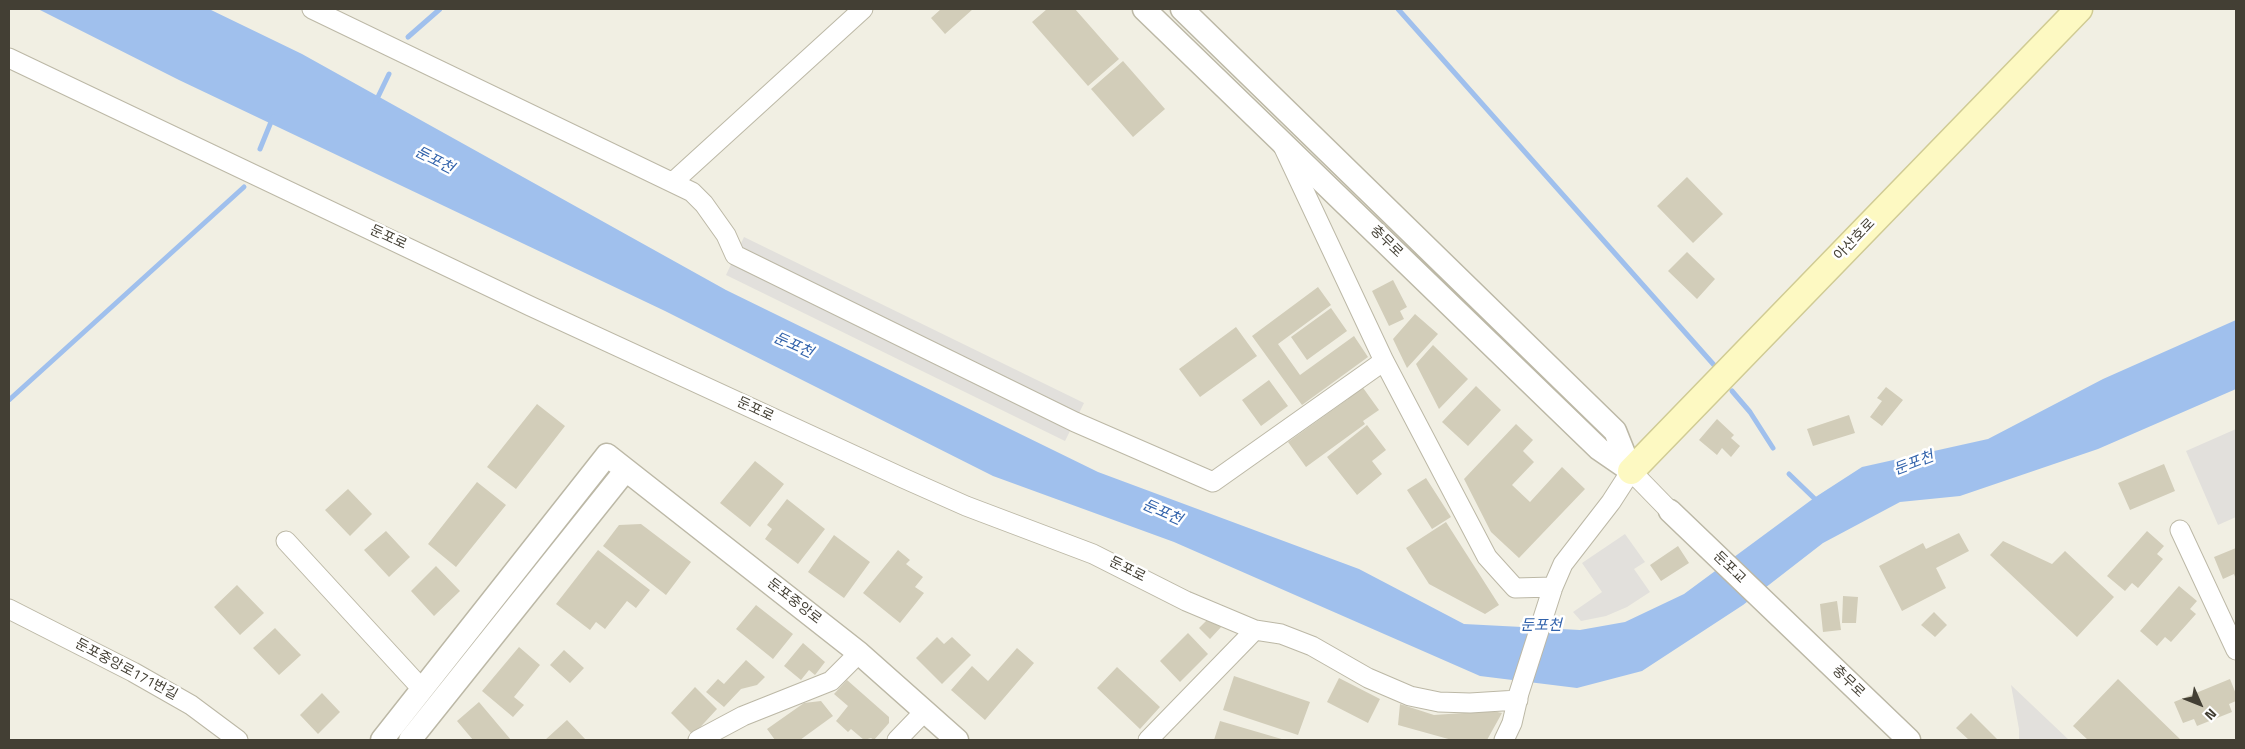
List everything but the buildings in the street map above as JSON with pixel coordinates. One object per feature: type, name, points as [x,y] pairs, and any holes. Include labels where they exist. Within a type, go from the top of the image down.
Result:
[{"type":"main road","name":"아산호로","points":[[1631,471],[2079,9]]},
{"type":"street","points":[[312,9],[692,192],[704,204],[726,235],[735,255],[1075,422],[1212,482],[1384,362]]},
{"type":"street","points":[[673,182],[863,9]]},
{"type":"street","name":"충무로","points":[[1144,9],[1599,449],[1631,471],[1670,511]]},
{"type":"street","name":"충무로","points":[[1182,9],[1615,432],[1631,471]]},
{"type":"street","name":"둔포로","points":[[9,58],[530,306],[894,474],[966,506],[1093,554],[1186,601],[1255,630],[1281,634],[1312,646],[1368,678],[1410,696],[1454,702],[1519,697]]},
{"type":"street","points":[[1280,140],[1384,362],[1486,557],[1515,588],[1551,594]]},
{"type":"street","name":"둔포중앙로","points":[[382,740],[607,455],[625,471],[860,653],[957,740]]},
{"type":"street","points":[[410,740],[625,471]]},
{"type":"street","points":[[1504,740],[1513,732],[1519,697],[1551,594],[1563,564],[1611,502],[1631,471]]},
{"type":"street","name":"둔포교","points":[[1670,511],[1788,624]]},
{"type":"street","points":[[2180,530],[2236,650]]},
{"type":"street","points":[[286,541],[422,689]]},
{"type":"street","name":"둔포중앙로171번길","points":[[9,609],[133,672],[191,705],[238,740]]},
{"type":"street","name":"충무로","points":[[1788,624],[1909,740]]},
{"type":"street","points":[[1148,740],[1255,630]]},
{"type":"street","points":[[698,740],[743,716],[831,681],[860,653]]},
{"type":"street","points":[[897,740],[925,711]]},
{"type":"shaded area","points":[[744,237],[1084,403],[1065,441],[726,275]]},
{"type":"shaded area","points":[[2236,429],[2236,517],[2218,525],[2186,451]]},
{"type":"shaded area","points":[[1625,534],[1645,562],[1634,569],[1650,592],[1627,607],[1606,616],[1581,621],[1573,612],[1602,592],[1582,563]]},
{"type":"shaded area","points":[[2011,685],[2069,740],[2019,740],[2019,729]]},
{"type":"water","name":"둔포천","points":[[38,9],[209,9],[302,54],[726,290],[1098,472],[1359,569],[1464,624],[1580,630],[1625,622],[1684,594],[1814,498],[1862,467],[1988,439],[2103,379],[2236,320],[2236,389],[2098,449],[1960,496],[1900,502],[1823,543],[1743,605],[1642,671],[1577,688],[1480,676],[1174,542],[993,476],[665,311],[179,80]]},
{"type":"waterway","points":[[408,37],[440,9]]},
{"type":"waterway","points":[[1398,9],[1714,365]]},
{"type":"waterway","points":[[376,101],[389,74]]},
{"type":"waterway","points":[[260,149],[273,117]]},
{"type":"waterway","points":[[9,400],[244,187]]},
{"type":"waterway","points":[[1732,391],[1750,412],[1773,448]]},
{"type":"waterway","points":[[1789,474],[1817,501]]}]
